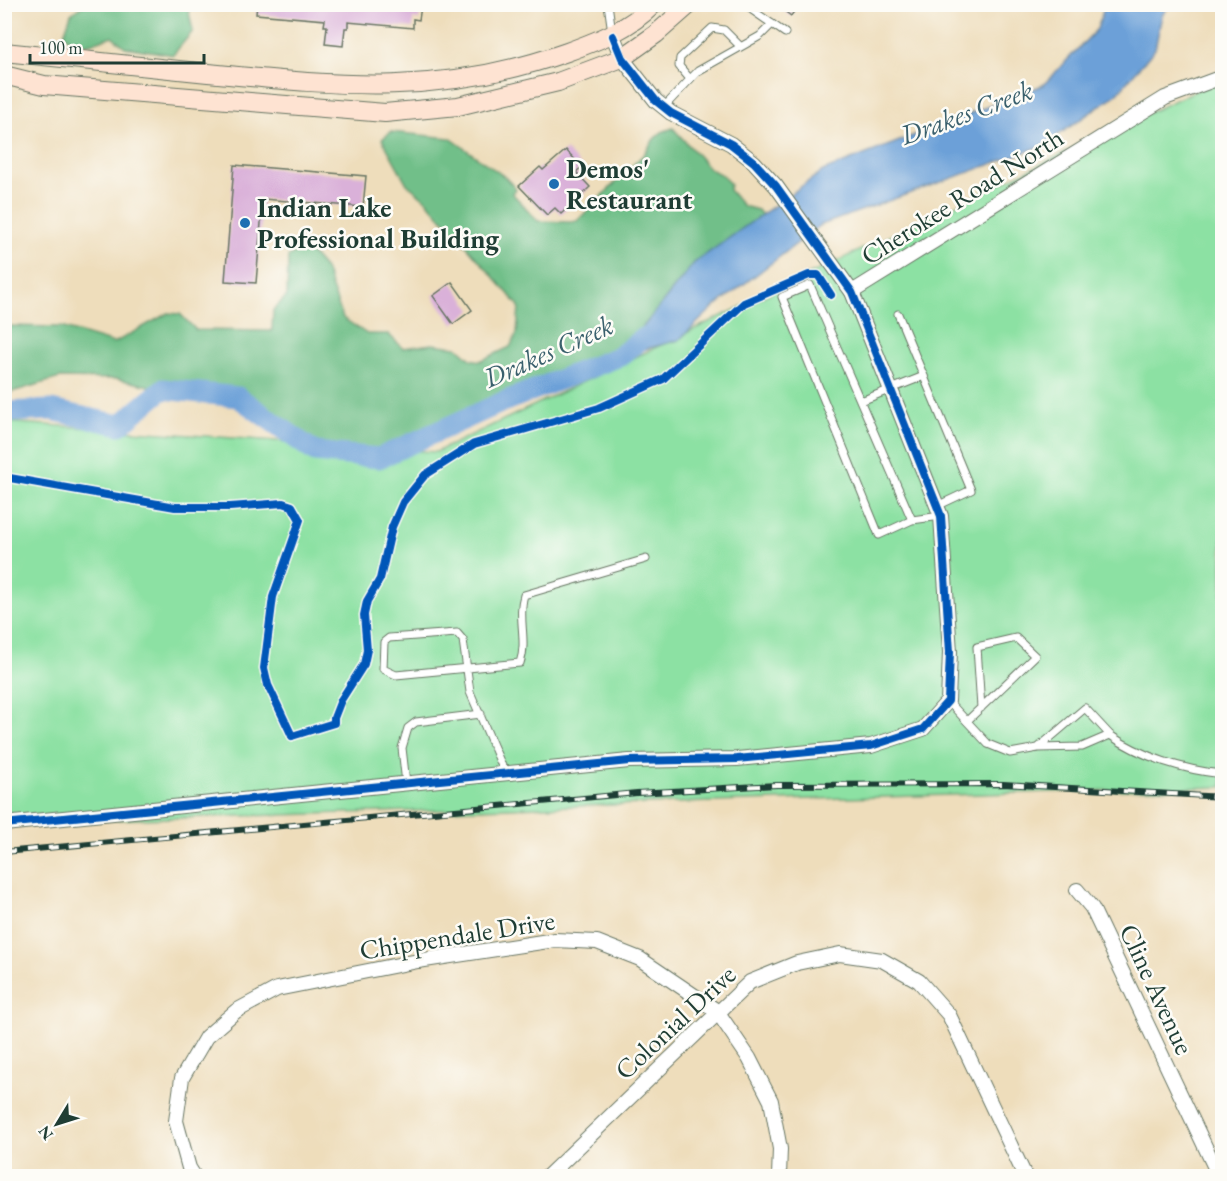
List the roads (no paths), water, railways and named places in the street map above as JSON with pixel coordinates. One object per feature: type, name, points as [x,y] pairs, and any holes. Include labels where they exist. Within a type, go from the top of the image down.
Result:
[{"type":"main road","points":[[4,52],[360,86],[454,81],[493,75],[539,62],[613,36],[654,4]]},
{"type":"main road","points":[[4,75],[44,86],[385,113],[458,106],[558,82],[622,58],[656,34],[690,4]]},
{"type":"main road","points":[[222,99],[224,74]]},
{"type":"street","name":"Cherokee Road North","points":[[613,36],[622,58],[644,88],[664,107],[731,144],[754,162],[776,186],[852,292],[1165,98],[1222,77]]},
{"type":"street","points":[[4,824],[629,761],[737,759],[871,746],[923,729],[948,701],[950,652],[939,511],[852,292]]},
{"type":"street","name":"Cline Avenue","points":[[1077,890],[1092,908],[1219,1176]]},
{"type":"street","name":"Chippendale Drive","points":[[194,1176],[189,1168],[176,1121],[182,1078],[206,1037],[236,1011],[277,989],[418,961],[555,940],[597,942],[640,959],[674,979],[717,1011],[749,1058],[771,1101],[780,1149],[780,1176]]},
{"type":"street","name":"Colonial Drive","points":[[548,1176],[717,1011],[750,982],[797,963],[840,954],[882,960],[919,981],[949,1015],[1025,1176]]},
{"type":"lane","points":[[608,4],[613,36]]},
{"type":"lane","points":[[749,4],[752,10],[785,33]]},
{"type":"lane","points":[[664,107],[698,72],[760,36],[772,24]]},
{"type":"lane","points":[[690,79],[679,66],[680,58],[712,28],[724,30],[740,46]]},
{"type":"lane","points":[[898,314],[971,490],[939,511],[879,535],[782,297],[810,285],[912,520]]},
{"type":"lane","points":[[861,401],[924,376]]},
{"type":"lane","points":[[505,773],[470,692],[467,669],[463,640],[456,633],[389,638],[384,642],[383,669],[387,673],[396,675],[467,669],[520,663],[523,645],[520,607],[524,595],[646,559]]},
{"type":"lane","points":[[967,721],[981,708],[1035,656],[1016,638],[977,647],[981,708]]},
{"type":"lane","points":[[948,701],[988,744],[1010,753],[1038,748],[1082,747],[1110,735]]},
{"type":"lane","points":[[1038,748],[1084,708],[1110,735],[1131,750],[1195,769],[1222,774]]},
{"type":"lane","points":[[406,783],[402,748],[408,728],[416,722],[481,714]]},
{"type":"water","points":[[1105,5],[1170,5],[1162,15],[1155,49],[1117,94],[1042,146],[821,225],[713,308],[679,340],[620,356],[694,263],[823,171],[1043,85],[1097,29]]},
{"type":"waterway","name":"Drakes Creek","points":[[4,412],[51,410],[120,425],[163,389],[238,397],[315,452],[379,458],[503,402],[620,356],[643,338]]},
{"type":"railway","points":[[4,852],[637,793],[777,785],[1003,784],[1222,797]]},
{"type":"place","name":"Demos' Restaurant","points":[[554,184]]},
{"type":"place","name":"Indian Lake Professional Building","points":[[245,223]]}]
